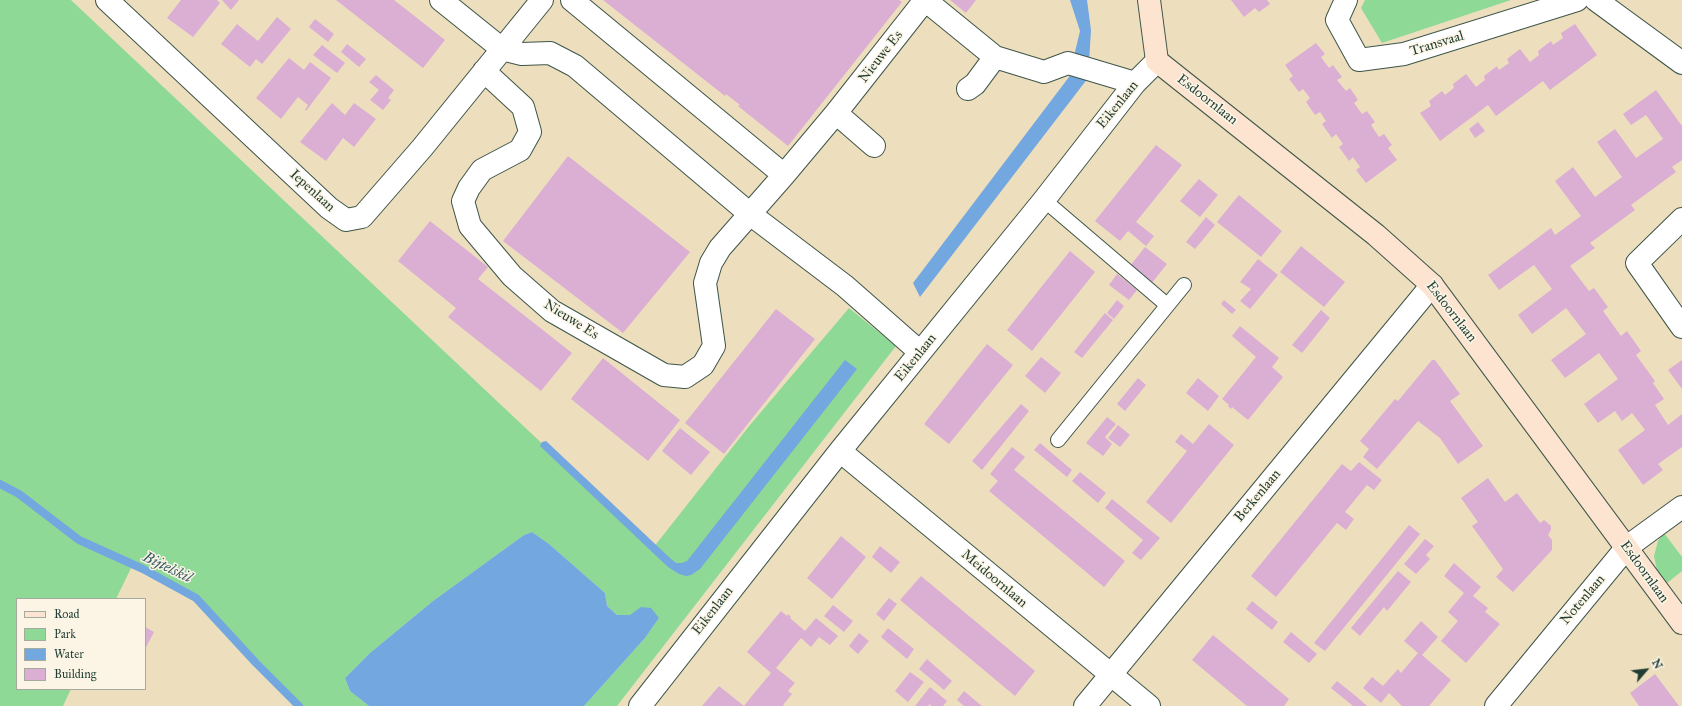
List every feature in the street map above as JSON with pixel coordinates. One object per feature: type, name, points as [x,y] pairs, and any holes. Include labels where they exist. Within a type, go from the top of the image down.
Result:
[{"type":"street","name":"Iepenlaan","points":[[107,0],[329,208],[346,220],[362,217],[422,148],[502,48]]},
{"type":"street","points":[[441,0],[502,48],[522,54],[550,53],[575,66],[750,214],[845,286],[920,352]]},
{"type":"street","points":[[502,48],[542,0]]},
{"type":"street","points":[[572,0],[784,176]]},
{"type":"street","name":"Nieuwe Es","points":[[484,71],[523,106],[530,132],[520,150],[482,170],[469,188],[463,201],[470,226],[512,276],[552,311],[664,375],[685,377],[703,365],[714,346],[705,283],[711,263],[720,248],[784,176],[925,0],[995,57],[1044,72],[1068,63],[1135,83]]},
{"type":"street","points":[[1149,0],[1157,61]]},
{"type":"street","name":"Transvaal","points":[[1346,0],[1338,20],[1359,60],[1404,54],[1577,0]]},
{"type":"street","points":[[1596,0],[1682,63]]},
{"type":"street","points":[[968,89],[975,84],[995,57]]},
{"type":"street","name":"Eikenlaan","points":[[640,706],[840,451],[1044,200],[1135,83],[1157,61]]},
{"type":"street","name":"Esdoornlaan","points":[[1157,61],[1376,235],[1432,285],[1682,623]]},
{"type":"street","points":[[836,113],[874,146]]},
{"type":"street","points":[[1682,219],[1637,263],[1682,327]]},
{"type":"street","name":"Berkenlaan","points":[[1085,706],[1432,285]]},
{"type":"street","name":"Meidoornlaan","points":[[840,451],[1149,706]]},
{"type":"street","name":"Notenlaan","points":[[1496,706],[1627,547],[1682,507]]},
{"type":"lane","points":[[1044,200],[1167,305]]},
{"type":"lane","points":[[1058,440],[1184,285]]},
{"type":"green space","points":[[0,0],[71,0],[653,548],[750,425],[849,308],[896,346],[617,706],[584,706],[645,638],[659,618],[617,615],[607,606],[605,593],[549,544],[532,532],[524,535],[433,601],[370,653],[345,678],[350,691],[369,706],[302,706],[210,609],[168,581],[133,564],[116,598],[16,598],[16,690],[71,690],[63,706],[0,706],[0,488],[22,499],[0,487]]},
{"type":"green space","points":[[1365,0],[1511,0],[1382,43],[1361,8]]},
{"type":"green space","points":[[1664,533],[1682,557],[1682,571],[1667,583],[1657,570],[1654,556],[1658,541]]},
{"type":"water","points":[[1070,0],[1087,0],[1091,30],[1088,78],[920,297],[913,283],[1069,77],[1080,31]]},
{"type":"water","points":[[845,360],[857,369],[700,569],[691,575],[686,576],[679,574],[668,567],[540,446],[542,442],[546,441],[671,559],[676,563],[682,563],[687,561]]},
{"type":"water","points":[[532,532],[549,544],[605,593],[607,606],[617,615],[630,615],[641,607],[651,608],[659,618],[645,638],[584,706],[369,706],[350,691],[345,678],[370,653],[433,601],[524,535]]},
{"type":"building","points":[[181,0],[217,0],[220,3],[193,37],[167,18]]},
{"type":"building","points":[[222,0],[239,0],[231,10]]},
{"type":"building","points":[[336,0],[394,0],[445,40],[423,68]]},
{"type":"building","points":[[603,0],[899,0],[902,2],[788,146],[738,106],[740,105],[726,94],[725,96]]},
{"type":"building","points":[[950,0],[976,0],[966,13]]},
{"type":"building","points":[[1231,0],[1267,0],[1270,4],[1259,12],[1255,8],[1244,17]]},
{"type":"building","points":[[277,17],[291,29],[262,64],[256,59],[250,67],[221,44],[237,24],[258,41]]},
{"type":"building","points":[[315,19],[334,34],[328,42],[309,27]]},
{"type":"building","points":[[1575,24],[1597,55],[1550,90],[1543,81],[1496,116],[1488,105],[1440,141],[1420,113],[1431,106],[1429,101],[1442,91],[1445,95],[1454,88],[1453,84],[1466,74],[1476,87],[1485,80],[1484,76],[1497,66],[1499,70],[1509,63],[1507,59],[1520,49],[1530,62],[1539,55],[1538,51],[1551,41],[1553,45],[1563,38],[1561,33]]},
{"type":"building","points":[[1316,43],[1325,54],[1321,57],[1329,68],[1333,65],[1342,77],[1337,80],[1346,91],[1350,88],[1358,100],[1354,103],[1362,114],[1367,111],[1375,122],[1371,125],[1379,137],[1384,134],[1392,145],[1388,148],[1397,160],[1366,183],[1356,170],[1360,167],[1353,157],[1349,161],[1339,147],[1343,144],[1336,134],[1332,138],[1322,124],[1326,121],[1320,112],[1315,115],[1306,102],[1310,98],[1303,89],[1299,92],[1289,79],[1293,76],[1285,65]]},
{"type":"building","points":[[347,44],[366,59],[359,67],[341,52]]},
{"type":"building","points":[[322,45],[345,63],[337,73],[313,55]]},
{"type":"building","points":[[289,58],[304,70],[310,62],[331,78],[306,111],[305,110],[308,105],[298,97],[281,119],[256,98]]},
{"type":"building","points":[[376,75],[394,90],[388,98],[391,100],[383,110],[370,100],[379,90],[369,82]]},
{"type":"building","points":[[1656,90],[1682,126],[1682,160],[1672,167],[1676,172],[1631,205],[1635,210],[1590,243],[1595,248],[1570,266],[1589,291],[1594,288],[1608,307],[1603,311],[1621,336],[1627,331],[1641,351],[1636,355],[1655,381],[1653,383],[1664,399],[1655,405],[1668,425],[1682,414],[1682,447],[1658,464],[1663,470],[1643,485],[1618,450],[1645,430],[1632,413],[1622,421],[1615,411],[1598,423],[1584,404],[1618,379],[1599,353],[1565,378],[1551,360],[1586,334],[1566,308],[1532,334],[1518,315],[1552,289],[1534,265],[1499,290],[1488,275],[1551,228],[1555,235],[1581,216],[1555,181],[1573,167],[1595,197],[1622,177],[1597,142],[1615,129],[1636,158],[1663,139],[1646,115],[1631,125],[1623,114]]},
{"type":"building","points":[[332,103],[345,115],[354,103],[376,119],[354,147],[343,138],[326,161],[300,142]]},
{"type":"building","points":[[1478,122],[1485,131],[1475,138],[1469,129]]},
{"type":"building","points":[[1156,145],[1182,165],[1136,222],[1154,236],[1146,246],[1128,231],[1120,241],[1095,221]]},
{"type":"building","points":[[568,156],[690,252],[623,333],[503,241]]},
{"type":"building","points":[[1199,179],[1218,195],[1200,217],[1180,201]]},
{"type":"building","points":[[1239,195],[1282,231],[1261,257],[1217,222]]},
{"type":"building","points":[[1206,217],[1215,225],[1195,249],[1186,242]]},
{"type":"building","points":[[430,221],[488,267],[478,279],[572,353],[541,391],[448,317],[456,308],[398,261]]},
{"type":"building","points":[[1301,246],[1345,282],[1324,307],[1280,272]]},
{"type":"building","points":[[1145,247],[1167,264],[1151,284],[1130,266]]},
{"type":"building","points":[[1070,251],[1095,272],[1032,351],[1007,330]]},
{"type":"building","points":[[1258,259],[1278,275],[1250,309],[1240,301],[1251,289],[1240,282]]},
{"type":"building","points":[[1117,274],[1137,290],[1129,300],[1109,285]]},
{"type":"building","points":[[1117,300],[1124,306],[1114,319],[1107,313]]},
{"type":"building","points":[[1224,300],[1236,310],[1232,314],[1221,304]]},
{"type":"building","points":[[776,309],[815,339],[724,454],[685,423]]},
{"type":"building","points":[[1321,310],[1330,318],[1302,353],[1292,345]]},
{"type":"building","points":[[1105,313],[1113,320],[1082,358],[1074,352]]},
{"type":"building","points":[[1240,326],[1279,358],[1272,367],[1283,377],[1248,420],[1232,407],[1231,409],[1222,399],[1256,357],[1232,336]]},
{"type":"building","points":[[987,344],[1013,365],[949,444],[924,424]]},
{"type":"building","points":[[1041,357],[1061,373],[1045,393],[1025,376]]},
{"type":"building","points":[[603,358],[680,420],[648,461],[571,399]]},
{"type":"building","points":[[1432,360],[1435,360],[1460,394],[1450,401],[1483,446],[1458,464],[1440,438],[1418,421],[1377,469],[1363,457],[1369,449],[1360,441],[1395,399],[1398,401]]},
{"type":"building","points":[[1682,360],[1682,389],[1668,370]]},
{"type":"building","points":[[1138,378],[1146,385],[1125,411],[1117,404]]},
{"type":"building","points":[[1198,378],[1219,396],[1208,411],[1186,393]]},
{"type":"building","points":[[1021,404],[1029,411],[982,470],[972,461]]},
{"type":"building","points":[[1107,417],[1116,424],[1105,437],[1112,444],[1103,456],[1086,443]]},
{"type":"building","points":[[1209,424],[1234,445],[1171,523],[1146,502],[1187,451],[1175,442],[1181,434],[1193,444]]},
{"type":"building","points":[[1118,425],[1130,435],[1120,447],[1108,438]]},
{"type":"building","points":[[680,428],[710,452],[691,475],[662,451]]},
{"type":"building","points":[[1040,443],[1072,470],[1067,477],[1034,450]]},
{"type":"building","points":[[1012,447],[1025,457],[1014,470],[1125,561],[1104,587],[989,491],[998,481],[990,474]]},
{"type":"building","points":[[1359,462],[1382,480],[1374,490],[1367,485],[1345,512],[1354,519],[1346,530],[1337,523],[1276,597],[1251,576],[1342,464],[1351,471]]},
{"type":"building","points":[[1080,472],[1106,493],[1098,503],[1072,481]]},
{"type":"building","points":[[1488,478],[1505,502],[1517,493],[1540,523],[1544,520],[1551,526],[1551,530],[1548,535],[1552,540],[1552,550],[1513,592],[1496,577],[1503,569],[1472,526],[1478,522],[1461,498]]},
{"type":"building","points":[[1112,499],[1160,538],[1141,560],[1132,553],[1143,540],[1105,508]]},
{"type":"building","points":[[1409,525],[1420,534],[1325,651],[1314,643]]},
{"type":"building","points":[[841,536],[866,557],[832,599],[807,578]]},
{"type":"building","points":[[1425,539],[1434,546],[1426,555],[1430,559],[1416,574],[1404,564]]},
{"type":"building","points":[[880,546],[900,562],[891,573],[872,557]]},
{"type":"building","points":[[1454,563],[1481,587],[1473,596],[1488,608],[1485,612],[1500,624],[1466,663],[1441,641],[1458,621],[1448,612],[1464,593],[1444,576]]},
{"type":"building","points":[[1398,571],[1411,582],[1387,611],[1384,607],[1360,636],[1351,628]]},
{"type":"building","points":[[921,576],[1035,671],[1015,696],[900,600]]},
{"type":"building","points":[[889,598],[897,604],[884,621],[876,614]]},
{"type":"building","points":[[1252,601],[1278,622],[1272,630],[1246,609]]},
{"type":"building","points":[[833,605],[853,621],[844,632],[824,616]]},
{"type":"building","points":[[781,611],[787,616],[788,614],[791,617],[790,618],[805,631],[816,618],[838,636],[830,645],[819,637],[811,647],[801,638],[776,668],[795,683],[788,691],[792,694],[783,705],[784,706],[744,706],[771,673],[747,652]]},
{"type":"building","points":[[1421,621],[1438,637],[1422,655],[1451,680],[1429,706],[1402,706],[1389,693],[1381,703],[1363,688],[1372,677],[1383,686],[1398,669],[1401,673],[1418,653],[1404,641]]},
{"type":"building","points":[[146,628],[154,632],[146,647]]},
{"type":"building","points":[[888,628],[914,649],[907,659],[881,637]]},
{"type":"building","points":[[1291,632],[1317,654],[1309,663],[1283,642]]},
{"type":"building","points":[[859,633],[869,641],[858,654],[849,646]]},
{"type":"building","points":[[1213,635],[1289,699],[1284,706],[1247,706],[1192,660]]},
{"type":"building","points":[[927,659],[952,681],[944,690],[919,669]]},
{"type":"building","points":[[910,672],[924,682],[908,702],[895,691]]},
{"type":"building","points":[[1655,674],[1679,706],[1639,706],[1630,693]]},
{"type":"building","points":[[1337,681],[1367,706],[1353,706],[1331,688]]},
{"type":"building","points":[[719,686],[744,706],[702,706]]},
{"type":"building","points":[[930,687],[947,701],[943,706],[931,706],[930,704],[928,706],[915,706]]},
{"type":"building","points":[[964,691],[982,706],[964,706],[957,700]]},
{"type":"waterway","name":"Bijtelskil","points":[[0,484],[19,494],[79,540],[143,569],[196,598],[256,663],[299,706]]}]
